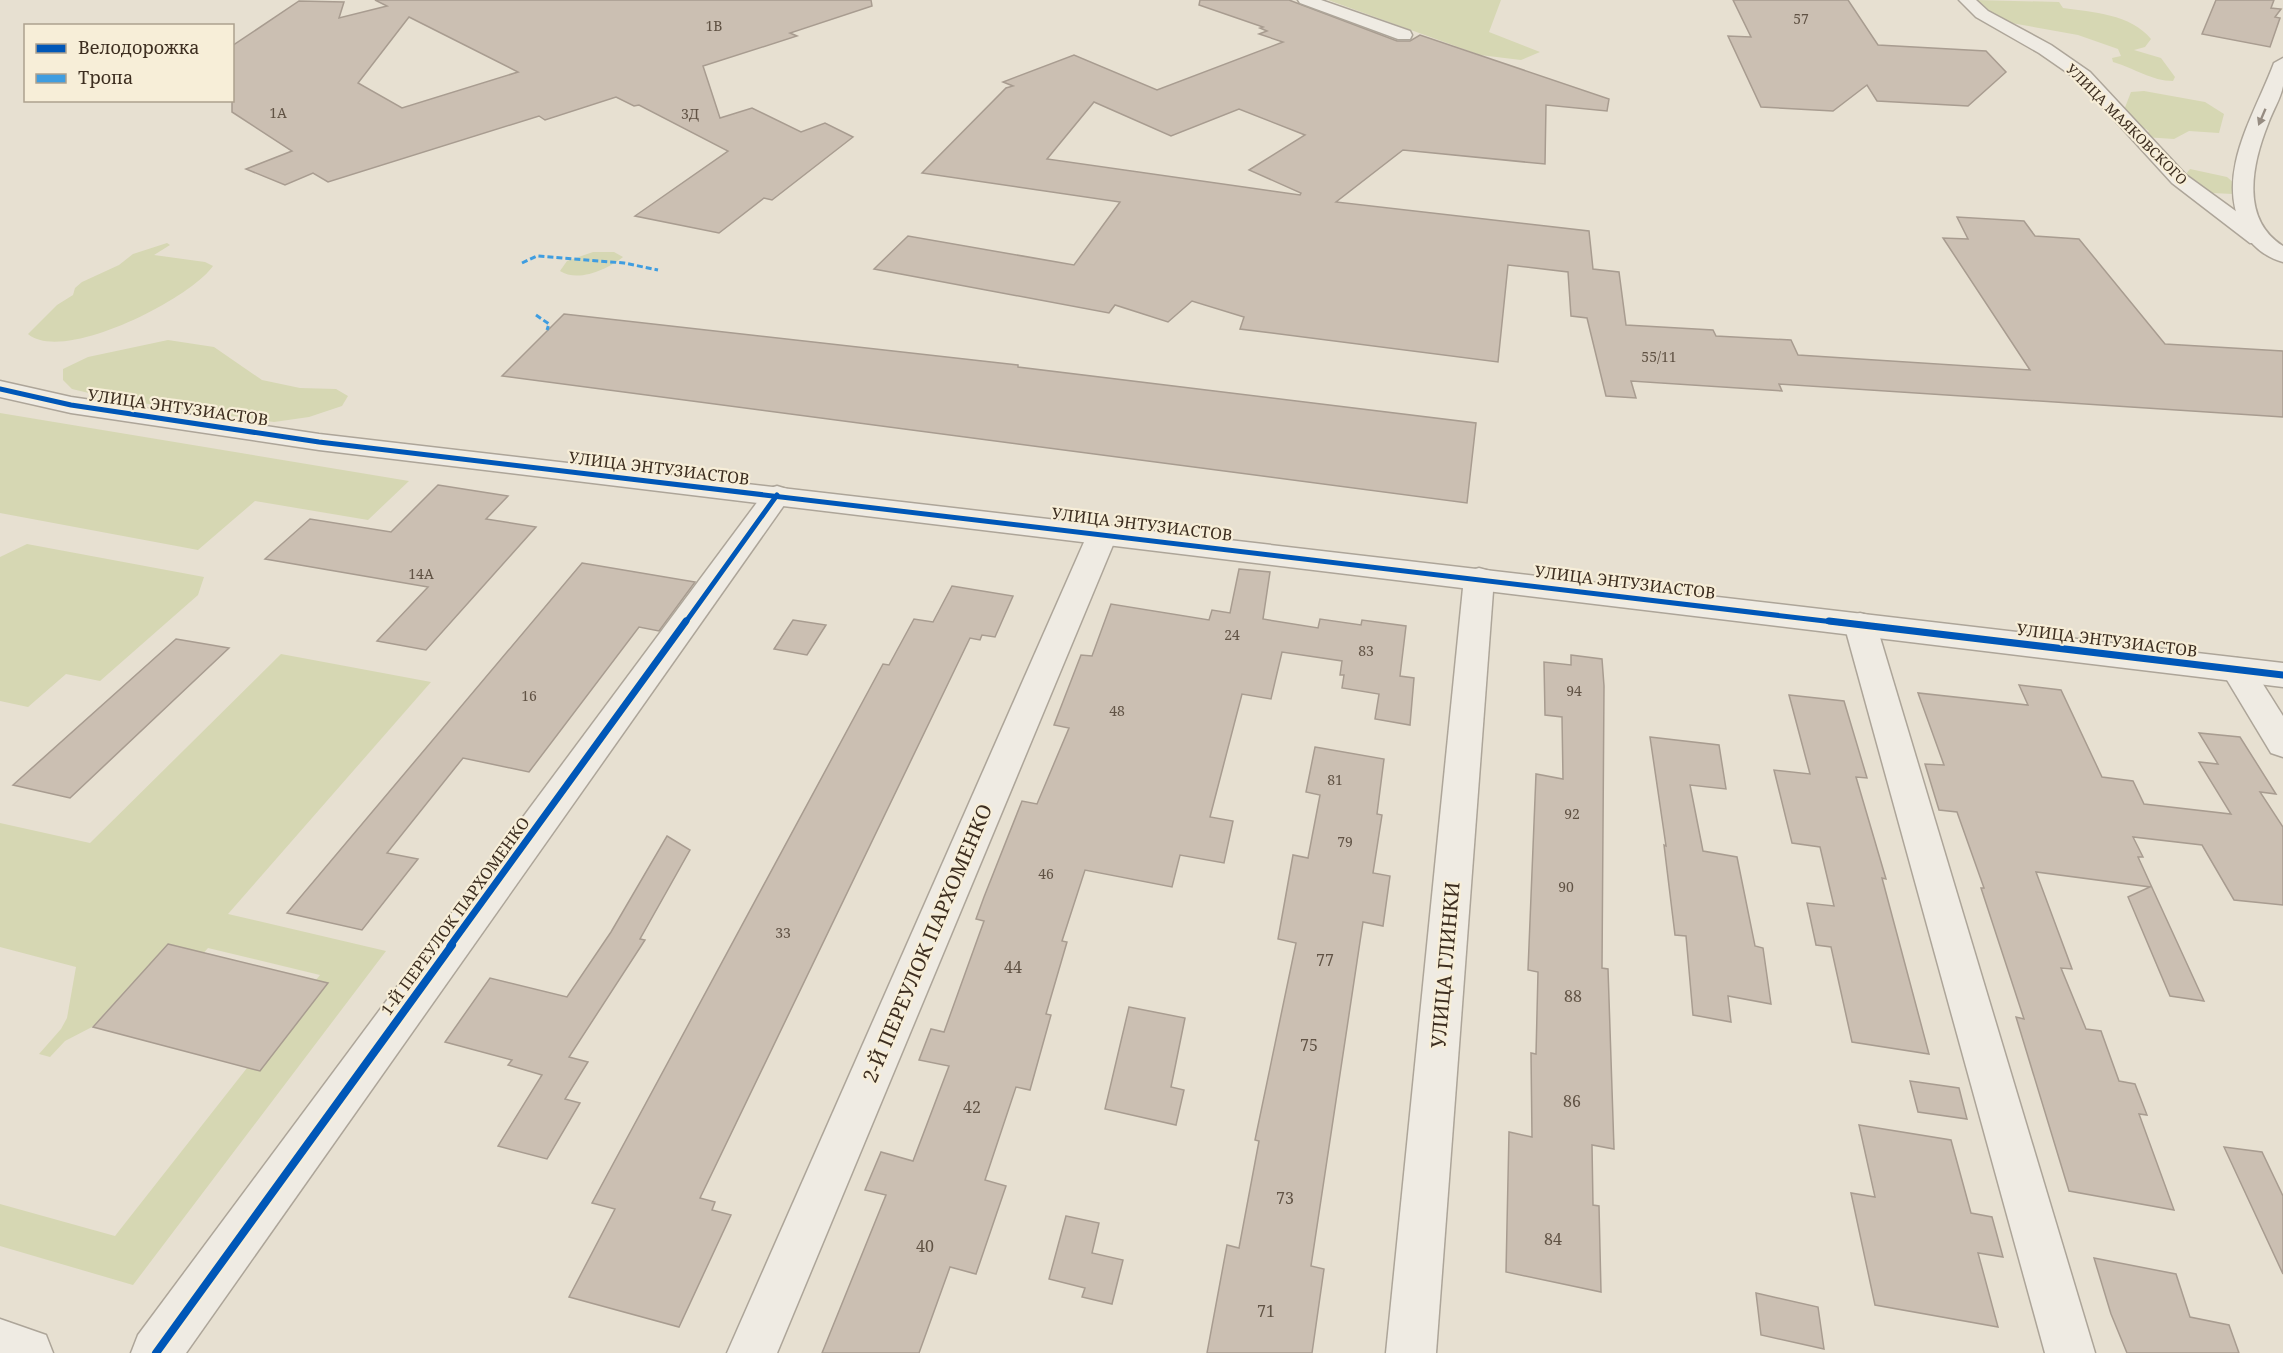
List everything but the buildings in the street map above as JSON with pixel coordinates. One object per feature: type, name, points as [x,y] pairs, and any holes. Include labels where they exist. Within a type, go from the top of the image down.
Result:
[{"type":"street","points":[[1306,0],[1404,35]]},
{"type":"street","name":"УЛИЦА МАЯКОВСКОГО","points":[[1967,0],[1982,14],[2045,49],[2084,76],[2179,179],[2283,255]]},
{"type":"street","points":[[2258,238],[2244,213],[2242,171],[2283,63]]},
{"type":"street","name":"УЛИЦА ЭНТУЗИАСТОВ","points":[[0,389],[71,405],[319,442],[1103,533],[2283,675]]},
{"type":"street","name":"1-Й ПЕРЕУЛОК ПАРХОМЕНКО","points":[[156,1353],[777,495]]},
{"type":"street","name":"2-Й ПЕРЕУЛОК ПАРХОМЕНКО","points":[[752,1353],[1103,533]]},
{"type":"street","name":"УЛИЦА ГЛИНКИ","points":[[1412,1353],[1479,578]]},
{"type":"street","points":[[1860,624],[2070,1353]]},
{"type":"street","points":[[2237,670],[2283,744]]},
{"type":"street","points":[[0,1344],[28,1353]]},
{"type":"green space","points":[[1328,0],[1501,0],[1489,32],[1540,52],[1521,60],[1480,55]]},
{"type":"green space","points":[[1975,0],[2059,2],[2063,8],[2122,19],[2133,24],[2151,39],[2145,47],[2134,50],[2161,58],[2175,77],[2173,81],[2158,79],[2113,62],[2112,58],[2121,56],[2118,49],[2078,35],[2000,21],[1988,16]]},
{"type":"green space","points":[[2144,91],[2205,102],[2224,114],[2219,133],[2189,131],[2174,139],[2144,137],[2149,131],[2131,120],[2124,110],[2131,92]]},
{"type":"green space","points":[[2190,169],[2227,177],[2235,184],[2233,194],[2212,193],[2186,174]]},
{"type":"green space","points":[[167,243],[170,245],[154,255],[205,262],[213,266],[200,280],[179,295],[125,324],[68,341],[45,341],[28,334],[57,305],[73,295],[75,288],[82,282],[119,265],[133,254]]},
{"type":"green space","points":[[593,252],[614,252],[623,257],[601,270],[584,275],[575,276],[560,271],[567,261]]},
{"type":"green space","points":[[168,340],[214,347],[262,380],[300,388],[336,389],[348,396],[342,406],[309,417],[274,422],[114,399],[72,389],[63,380],[63,369],[88,357]]},
{"type":"green space","points":[[0,413],[409,481],[368,520],[255,501],[198,550],[0,513]]},
{"type":"green space","points":[[27,544],[204,577],[198,595],[100,681],[66,674],[28,707],[0,701],[0,557]]},
{"type":"green space","points":[[281,654],[431,682],[228,914],[386,951],[133,1285],[0,1246],[0,1204],[115,1236],[320,975],[208,948],[182,977],[145,969],[92,1027],[65,1041],[50,1057],[39,1054],[61,1029],[67,1018],[76,967],[0,947],[0,823],[90,843]]},
{"type":"marked path","points":[[522,263],[537,256],[624,263],[658,270]]},
{"type":"marked path","points":[[536,315],[549,324],[547,330]]},
{"type":"cycle path","points":[[0,389],[71,405],[319,442],[2283,675]]},
{"type":"cycle path","points":[[156,1353],[777,495]]}]
